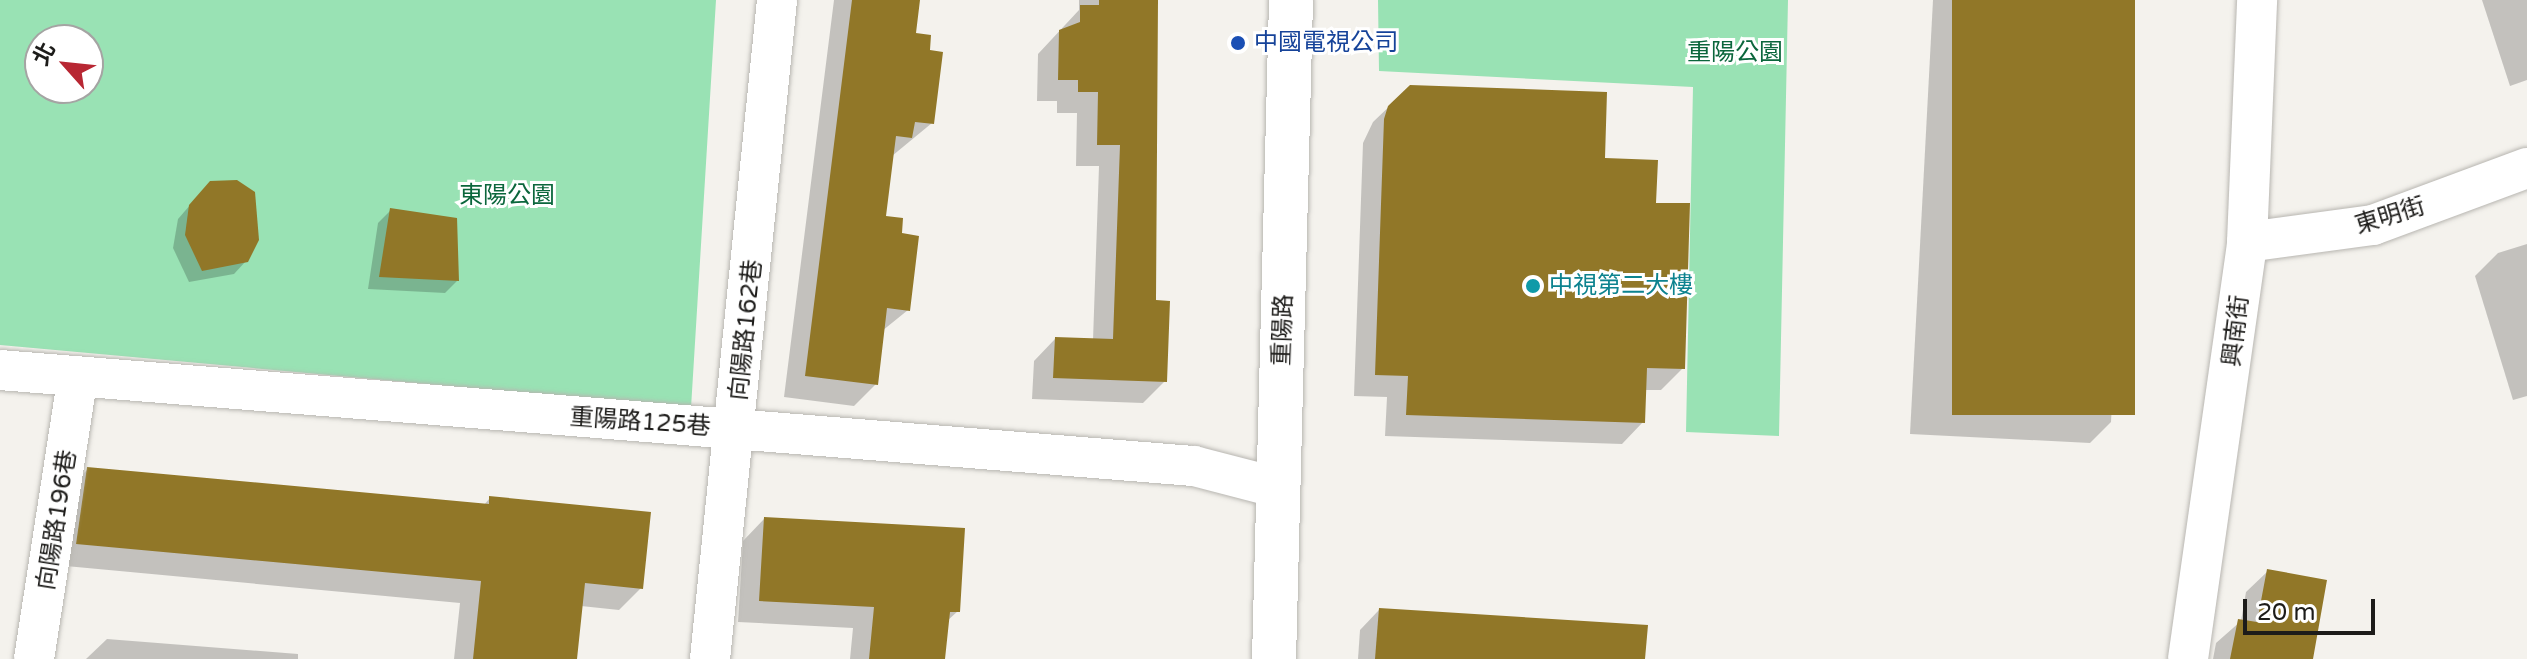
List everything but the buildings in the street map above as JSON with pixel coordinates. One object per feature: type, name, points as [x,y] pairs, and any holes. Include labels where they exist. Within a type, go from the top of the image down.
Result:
[{"type":"street","name":"向陽路162巷","points":[[710,659],[777,0]]},
{"type":"street","name":"重陽路","points":[[1274,659],[1291,0]]},
{"type":"street","name":"興南街","points":[[2188,659],[2247,242],[2257,0]]},
{"type":"street","name":"東明街","points":[[2247,242],[2373,225],[2527,168]]},
{"type":"street","name":"重陽路125巷","points":[[0,370],[77,380],[1194,466],[1279,488]]},
{"type":"street","name":"向陽路196巷","points":[[34,659],[77,380]]},
{"type":"green space","name":"東陽公園","points":[[0,0],[716,0],[691,408],[0,345]]},
{"type":"green space","name":"重陽公園","points":[[1378,0],[1788,0],[1779,436],[1686,432],[1693,87],[1379,71]]},
{"type":"place","name":"中國電視公司","points":[[1238,43]]},
{"type":"place","name":"中視第二大樓","points":[[1533,286]]}]
